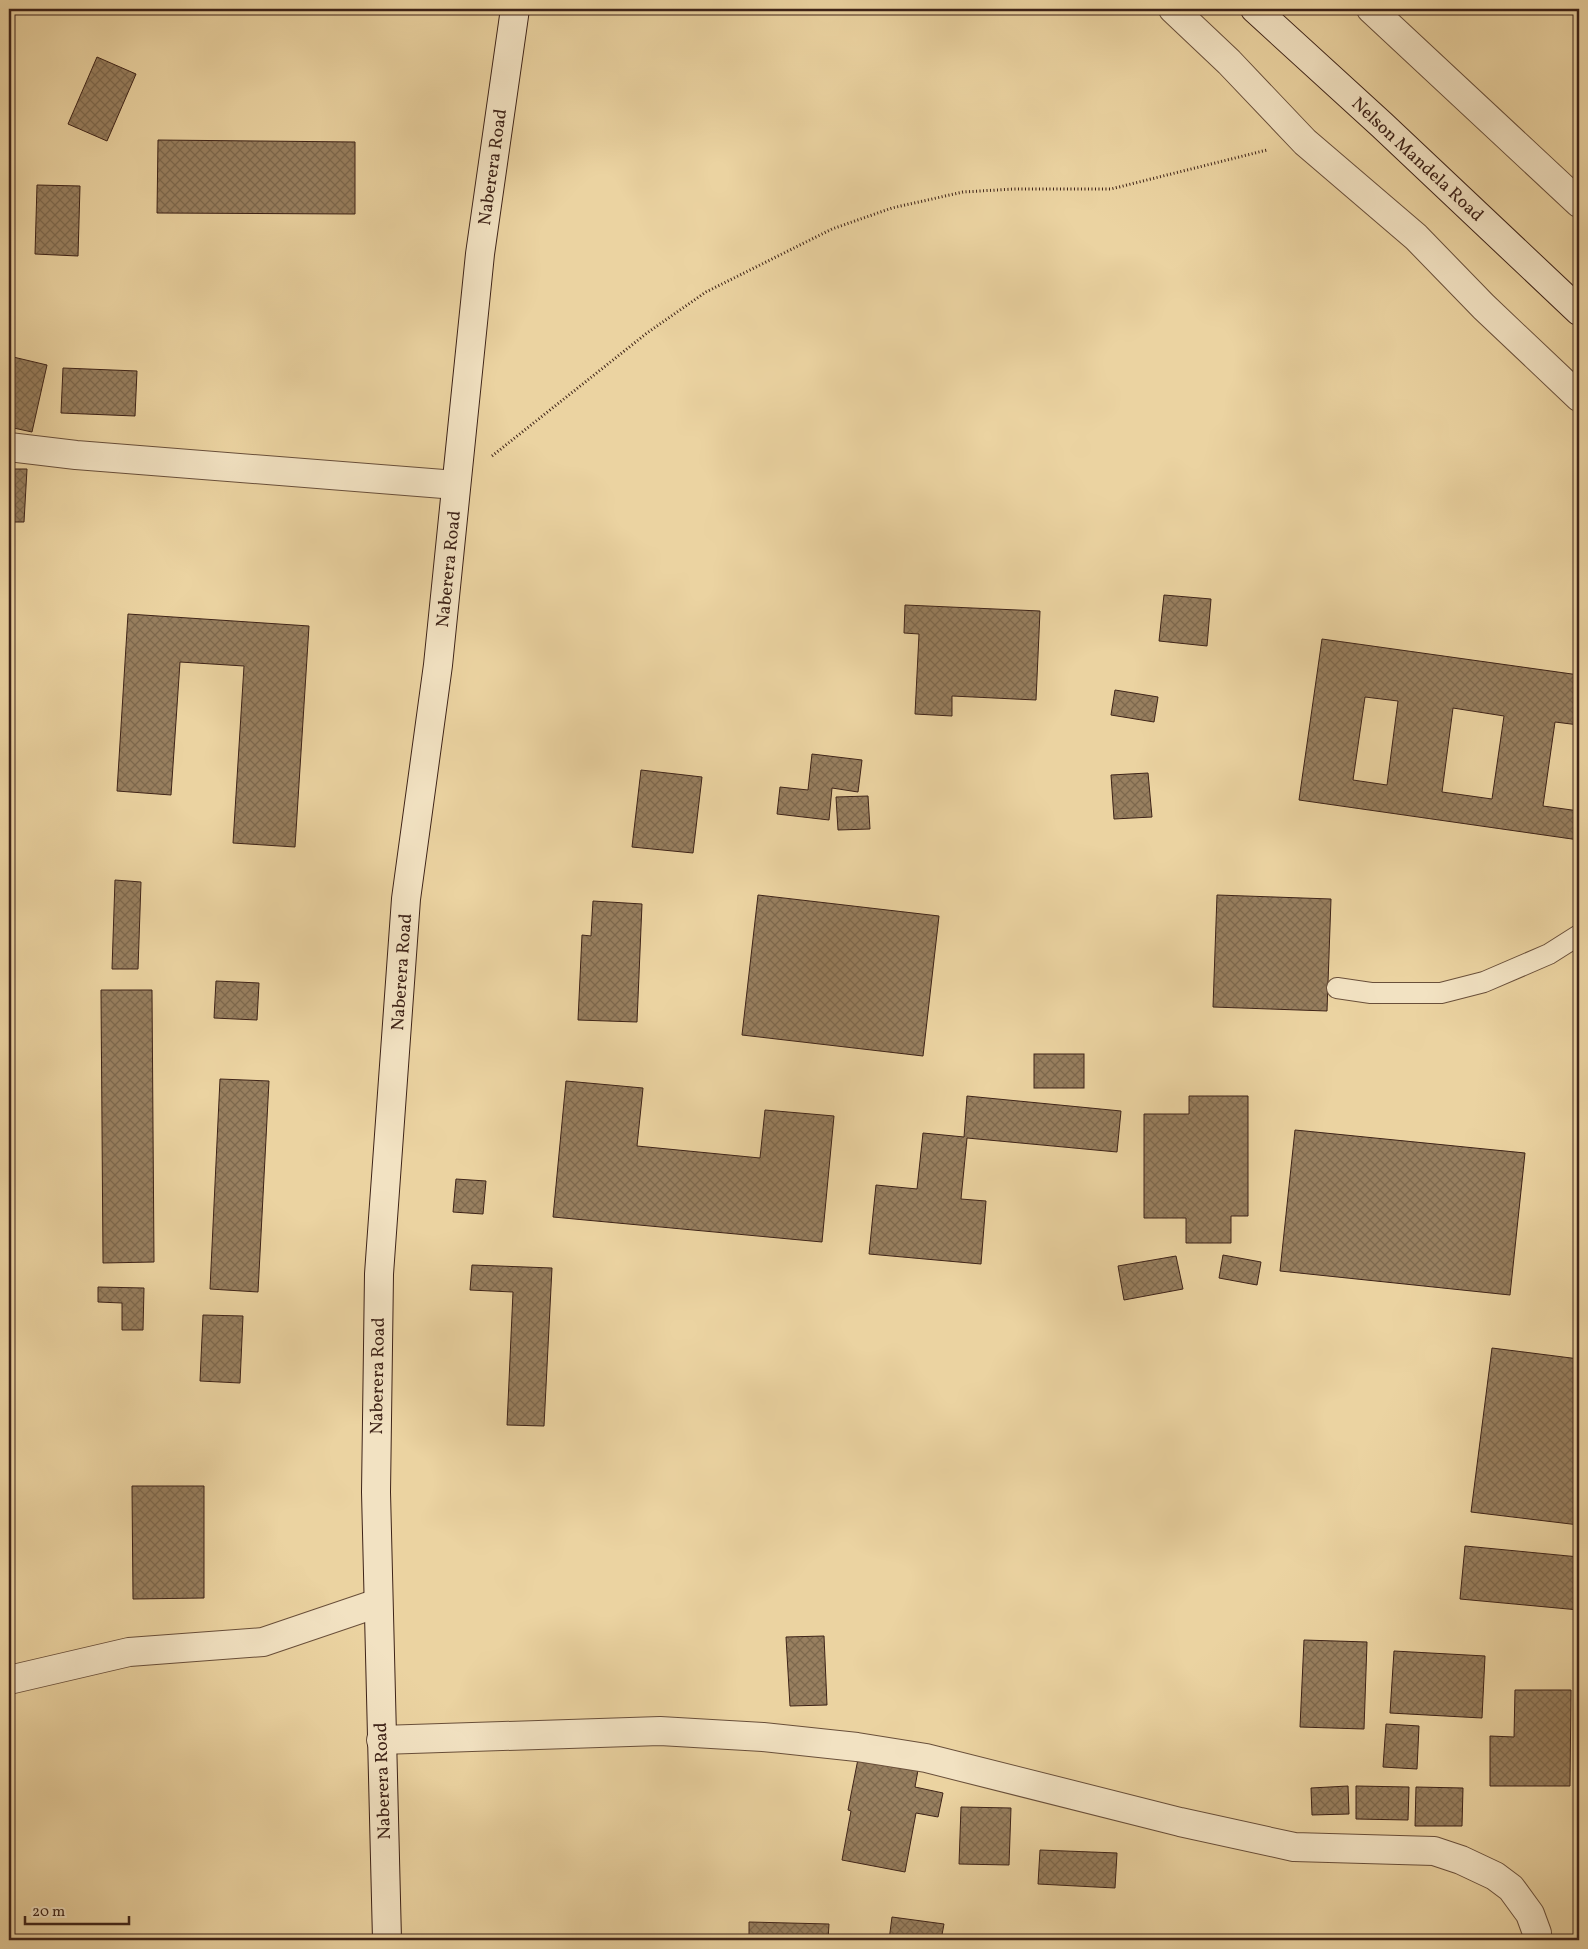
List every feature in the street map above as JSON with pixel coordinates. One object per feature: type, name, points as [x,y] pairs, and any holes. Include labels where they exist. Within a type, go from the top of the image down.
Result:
[{"type":"street","name":"Naberera Road","points":[[387,1940],[376,1492],[379,1274],[406,900],[438,664],[480,254],[515,9]]},
{"type":"street","points":[[1173,9],[1229,62],[1305,142],[1416,237],[1484,307],[1579,397]]},
{"type":"street","name":"Nelson Mandela Road","points":[[1255,9],[1382,125],[1579,311]]},
{"type":"street","points":[[1372,9],[1579,203]]},
{"type":"street","points":[[9,447],[76,456],[456,485]]},
{"type":"street","points":[[9,1680],[129,1652],[263,1642],[378,1603]]},
{"type":"street","points":[[381,1740],[480,1735],[660,1731],[848,1746],[926,1758],[1180,1822],[1294,1847],[1434,1851],[1461,1860],[1494,1876],[1511,1888],[1530,1914],[1537,1933],[1537,1940]]},
{"type":"lane","points":[[1336,988],[1371,993],[1441,993],[1484,982],[1549,954],[1579,934]]},
{"type":"path","points":[[456,485],[647,333],[706,292],[832,228],[892,208],[963,192],[1014,189],[1111,189],[1213,162],[1305,142]]},
{"type":"building","points":[[97,57],[136,74],[107,141],[68,124]]},
{"type":"building","points":[[158,140],[355,142],[355,214],[157,213]]},
{"type":"building","points":[[37,185],[80,186],[78,256],[35,254]]},
{"type":"building","points":[[9,356],[47,365],[32,432],[9,427]]},
{"type":"building","points":[[63,368],[137,371],[135,416],[61,413]]},
{"type":"building","points":[[9,469],[27,469],[24,522],[9,522]]},
{"type":"building","points":[[1164,595],[1211,599],[1207,646],[1159,641]]},
{"type":"building","points":[[905,605],[1040,611],[1036,700],[952,696],[952,716],[915,714],[919,634],[904,633]]},
{"type":"building","points":[[128,614],[309,626],[295,847],[233,843],[244,666],[180,662],[171,795],[117,791]]},
{"type":"building","points":[[1322,639],[1579,675],[1579,725],[1555,722],[1543,806],[1579,811],[1579,840],[1299,800]],"holes":[[[1365,697],[1398,701],[1387,785],[1353,780]],[[1453,708],[1504,716],[1492,799],[1442,792]]]},
{"type":"building","points":[[1115,690],[1158,697],[1154,722],[1111,715]]},
{"type":"building","points":[[812,754],[862,760],[858,792],[832,788],[829,820],[777,814],[780,787],[808,790]]},
{"type":"building","points":[[641,770],[702,777],[693,853],[632,847]]},
{"type":"building","points":[[1148,773],[1152,817],[1114,819],[1111,775]]},
{"type":"building","points":[[868,796],[870,829],[838,830],[836,797]]},
{"type":"building","points":[[115,880],[141,882],[138,969],[112,969]]},
{"type":"building","points":[[758,895],[939,916],[923,1056],[742,1035]]},
{"type":"building","points":[[1217,895],[1331,899],[1327,1011],[1213,1007]]},
{"type":"building","points":[[593,901],[642,904],[637,1022],[578,1020],[582,935],[591,936]]},
{"type":"building","points":[[216,981],[259,983],[257,1020],[214,1018]]},
{"type":"building","points":[[101,990],[152,990],[154,1262],[103,1263]]},
{"type":"building","points":[[1034,1054],[1084,1054],[1084,1088],[1034,1088]]},
{"type":"building","points":[[220,1079],[269,1081],[258,1292],[210,1289]]},
{"type":"building","points":[[566,1081],[643,1088],[637,1146],[760,1158],[765,1110],[834,1116],[822,1242],[553,1217]]},
{"type":"building","points":[[967,1096],[1121,1111],[1117,1152],[967,1138],[961,1199],[986,1201],[981,1264],[869,1254],[876,1185],[917,1189],[923,1133],[964,1137]]},
{"type":"building","points":[[1189,1096],[1248,1096],[1248,1216],[1231,1216],[1231,1243],[1186,1243],[1186,1218],[1144,1218],[1144,1114],[1189,1114]]},
{"type":"building","points":[[1295,1130],[1525,1153],[1510,1295],[1280,1271]]},
{"type":"building","points":[[456,1179],[486,1181],[483,1214],[453,1212]]},
{"type":"building","points":[[1223,1255],[1261,1262],[1257,1285],[1219,1278]]},
{"type":"building","points":[[1176,1256],[1183,1289],[1124,1300],[1118,1266]]},
{"type":"building","points":[[472,1265],[552,1268],[544,1426],[507,1425],[513,1292],[470,1290]]},
{"type":"building","points":[[98,1287],[144,1288],[143,1330],[122,1330],[122,1303],[98,1302]]},
{"type":"building","points":[[203,1315],[243,1316],[240,1383],[200,1381]]},
{"type":"building","points":[[1492,1348],[1579,1359],[1579,1525],[1471,1512]]},
{"type":"building","points":[[132,1486],[204,1486],[204,1598],[133,1599]]},
{"type":"building","points":[[1465,1546],[1579,1557],[1579,1610],[1460,1599]]},
{"type":"building","points":[[824,1636],[827,1705],[790,1706],[786,1637]]},
{"type":"building","points":[[1304,1640],[1367,1642],[1364,1729],[1300,1727]]},
{"type":"building","points":[[1394,1651],[1485,1656],[1482,1718],[1390,1713]]},
{"type":"building","points":[[1515,1690],[1571,1690],[1570,1786],[1490,1786],[1490,1736],[1514,1737]]},
{"type":"building","points":[[1386,1724],[1419,1726],[1417,1769],[1383,1767]]},
{"type":"building","points":[[858,1759],[918,1770],[915,1787],[943,1793],[938,1817],[916,1813],[905,1872],[842,1860],[851,1811],[848,1810]]},
{"type":"building","points":[[1348,1786],[1349,1814],[1312,1815],[1311,1788]]},
{"type":"building","points":[[1356,1786],[1409,1787],[1408,1820],[1356,1819]]},
{"type":"building","points":[[1416,1787],[1463,1788],[1462,1826],[1415,1826]]},
{"type":"building","points":[[961,1807],[1011,1808],[1009,1865],[959,1864]]},
{"type":"building","points":[[1040,1850],[1117,1853],[1115,1888],[1038,1884]]},
{"type":"building","points":[[892,1917],[944,1924],[941,1940],[889,1940]]},
{"type":"building","points":[[749,1922],[829,1924],[828,1940],[749,1940]]}]
